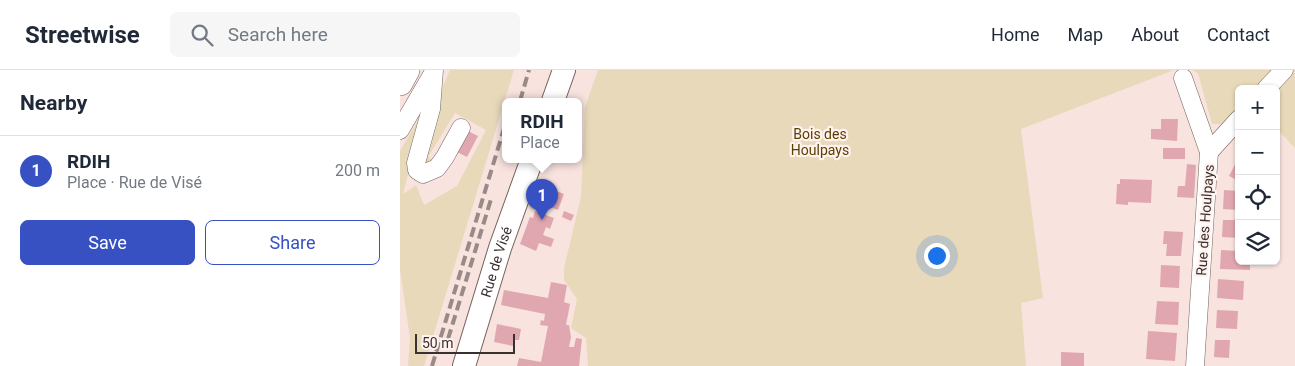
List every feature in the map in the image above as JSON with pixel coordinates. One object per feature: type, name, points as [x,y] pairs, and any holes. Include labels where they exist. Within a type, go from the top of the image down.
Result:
[{"type":"highway","points":[[400,83],[407,70]]},
{"type":"main road","points":[[554,98],[564,70]]},
{"type":"main road","name":"Rue de Visé","points":[[464,366],[500,248],[531,163]]},
{"type":"street","points":[[434,70],[431,109],[416,163],[417,170],[423,174],[437,168],[461,128]]},
{"type":"street","points":[[400,130],[434,70]]},
{"type":"street","points":[[1270,85],[1284,70]]},
{"type":"street","name":"Rue des Houlpays","points":[[1183,78],[1209,152],[1195,366]]},
{"type":"street","points":[[1209,152],[1235,123]]},
{"type":"green space","points":[[450,70],[514,70],[505,98],[502,98],[502,109],[424,366],[408,366],[410,338],[400,270],[400,151],[424,110],[403,194],[416,185],[424,205],[457,186],[486,130],[455,113],[428,157],[437,162],[427,167],[419,157],[437,100]]},
{"type":"green space","name":"Bois des Houlpays","points":[[598,70],[1174,70],[1021,129],[1043,298],[1021,303],[1026,366],[588,366],[586,338],[571,328],[577,299],[564,280],[564,268],[581,197],[585,107]]},
{"type":"green space","points":[[1192,70],[1295,70],[1295,148],[1280,132],[1280,85],[1235,85],[1235,124],[1212,124],[1198,73]]},
{"type":"building","points":[[1161,119],[1178,119],[1177,141],[1151,139],[1151,129],[1161,129]]},
{"type":"building","points":[[466,130],[478,136],[467,157],[455,151]]},
{"type":"building","points":[[1163,148],[1185,148],[1185,159],[1163,159]]},
{"type":"building","points":[[1187,164],[1196,165],[1194,198],[1177,197],[1178,186],[1185,186]]},
{"type":"building","points":[[1235,165],[1235,179],[1229,176]]},
{"type":"building","points":[[1120,179],[1152,180],[1151,203],[1128,202],[1128,205],[1116,204],[1117,184],[1120,184]]},
{"type":"building","points":[[546,187],[564,194],[558,210],[537,202]]},
{"type":"building","points":[[1224,190],[1235,191],[1235,210],[1223,209]]},
{"type":"building","points":[[535,211],[554,218],[550,229],[546,227],[543,235],[554,239],[551,247],[539,243],[536,251],[520,244],[530,217],[533,218]]},
{"type":"building","points":[[564,211],[574,215],[571,221],[562,217]]},
{"type":"building","points":[[1223,220],[1235,220],[1235,238],[1222,237]]},
{"type":"building","points":[[1164,231],[1183,232],[1181,256],[1166,256],[1167,244],[1163,244]]},
{"type":"building","points":[[1221,250],[1235,251],[1235,265],[1250,265],[1250,270],[1220,269]]},
{"type":"building","points":[[1161,265],[1180,266],[1179,288],[1160,287]]},
{"type":"building","points":[[1218,279],[1244,281],[1243,300],[1217,298]]},
{"type":"building","points":[[551,282],[567,285],[564,302],[570,304],[566,325],[569,325],[571,337],[569,347],[574,347],[576,338],[582,339],[579,366],[517,366],[519,358],[541,362],[548,326],[540,325],[541,320],[544,321],[545,314],[501,305],[504,290],[548,298]]},
{"type":"building","points":[[1157,301],[1179,302],[1178,325],[1155,324]]},
{"type":"building","points":[[1217,310],[1238,311],[1237,329],[1216,328]]},
{"type":"building","points":[[497,324],[521,329],[519,340],[514,340],[513,346],[494,342]]},
{"type":"building","points":[[1148,331],[1177,333],[1175,361],[1146,359]]},
{"type":"building","points":[[1215,340],[1230,340],[1229,358],[1214,357]]},
{"type":"building","points":[[1061,352],[1084,353],[1084,366],[1061,366]]},
{"type":"railway","points":[[521,98],[529,70]]},
{"type":"railway","points":[[432,366],[502,135]]},
{"type":"railway","points":[[448,339],[492,196]]},
{"type":"place","name":"RDIH","points":[[542,220]]}]
